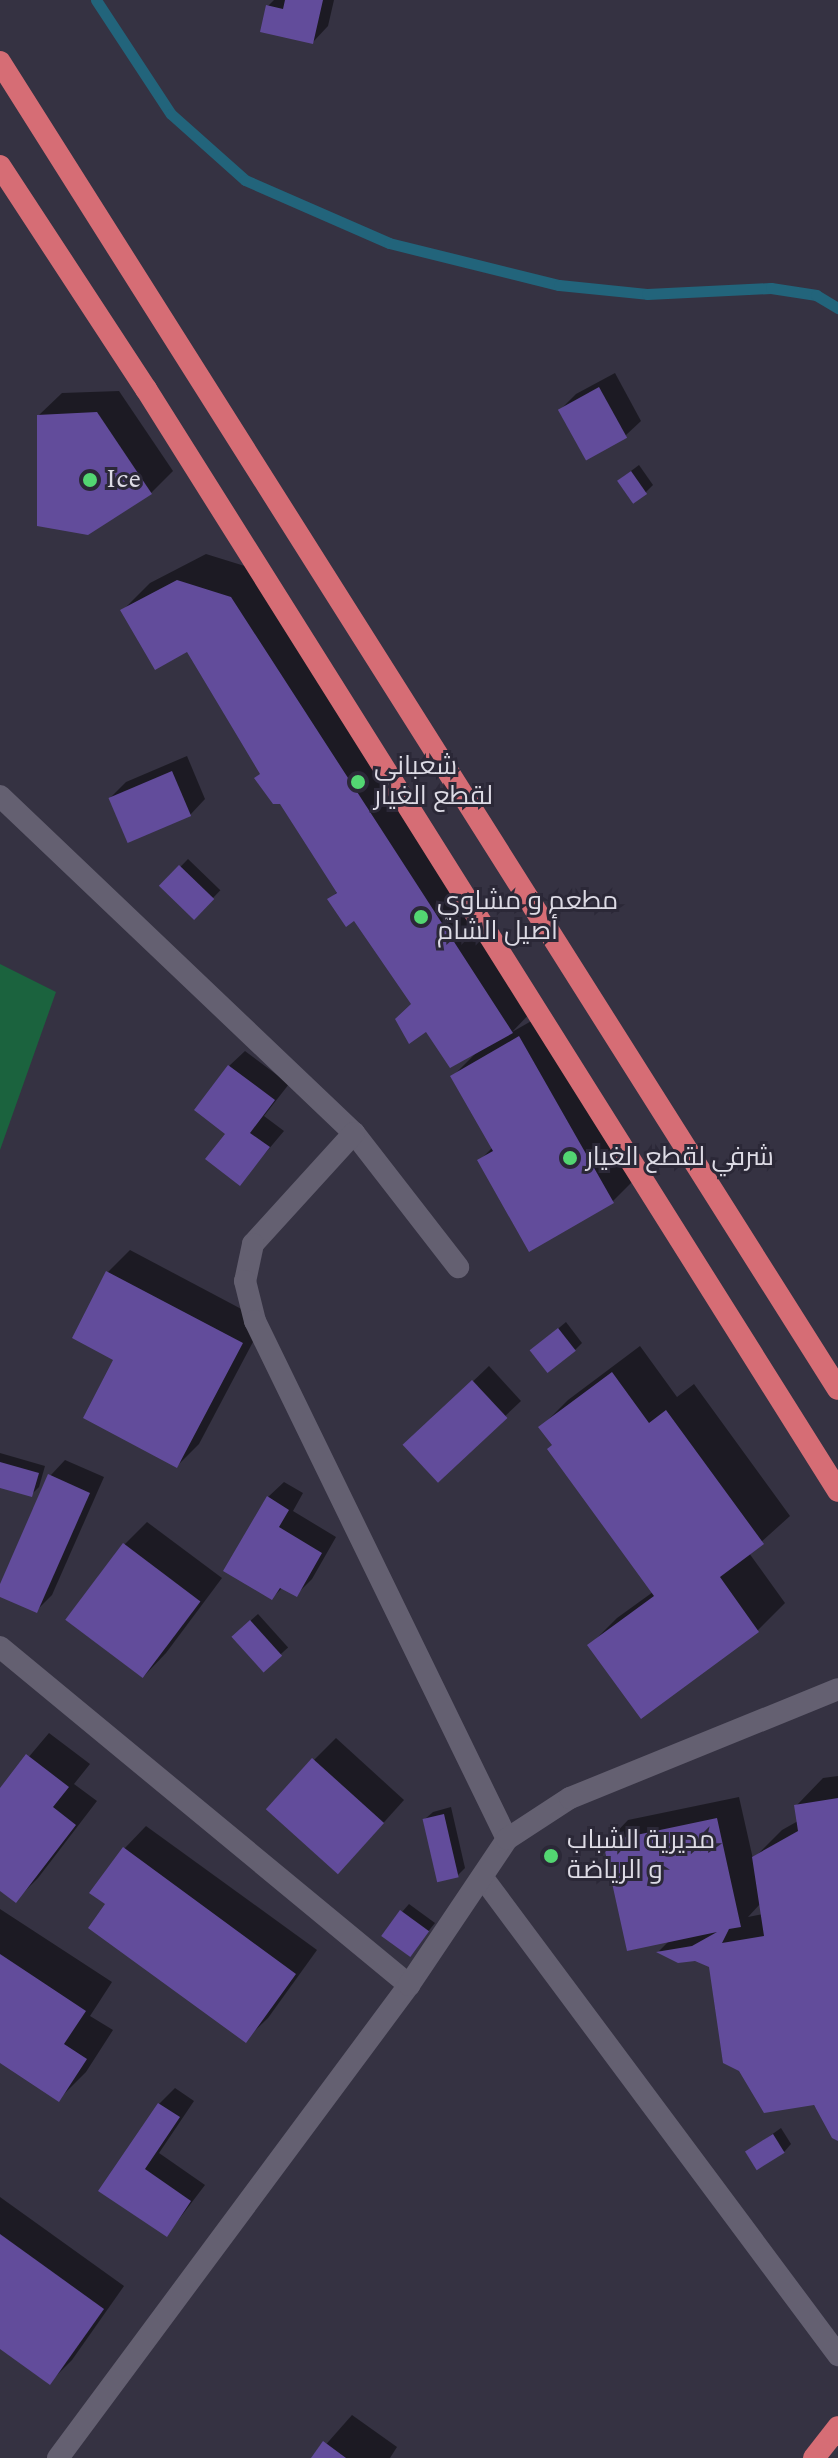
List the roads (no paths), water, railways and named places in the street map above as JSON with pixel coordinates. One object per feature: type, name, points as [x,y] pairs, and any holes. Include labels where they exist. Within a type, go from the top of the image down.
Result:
[{"type":"highway","points":[[0,62],[838,1389]]},
{"type":"highway","points":[[0,166],[146,389],[838,1491]]},
{"type":"highway","points":[[814,2458],[838,2427]]},
{"type":"street","points":[[0,796],[354,1133],[458,1267]]},
{"type":"street","points":[[354,1133],[253,1244],[245,1281],[255,1321],[507,1839]]},
{"type":"street","points":[[0,1647],[409,1985]]},
{"type":"street","points":[[58,2458],[409,1985],[507,1839],[570,1798],[838,1689]]},
{"type":"street","points":[[483,1878],[838,2355]]},
{"type":"waterway","points":[[96,0],[171,114],[245,180],[389,243],[559,285],[647,294],[771,288],[816,295],[838,308]]},
{"type":"place","name":"Ice","points":[[90,480]]},
{"type":"place","name":"شعباني لقطع الغيار","points":[[358,782]]},
{"type":"place","name":"مطعم و مشاوي أصيل الشام","points":[[421,917]]},
{"type":"place","name":"شرفي لقطع الغيار","points":[[570,1158]]},
{"type":"place","name":"مديرية الشباب و الرياضة","points":[[551,1856]]}]
